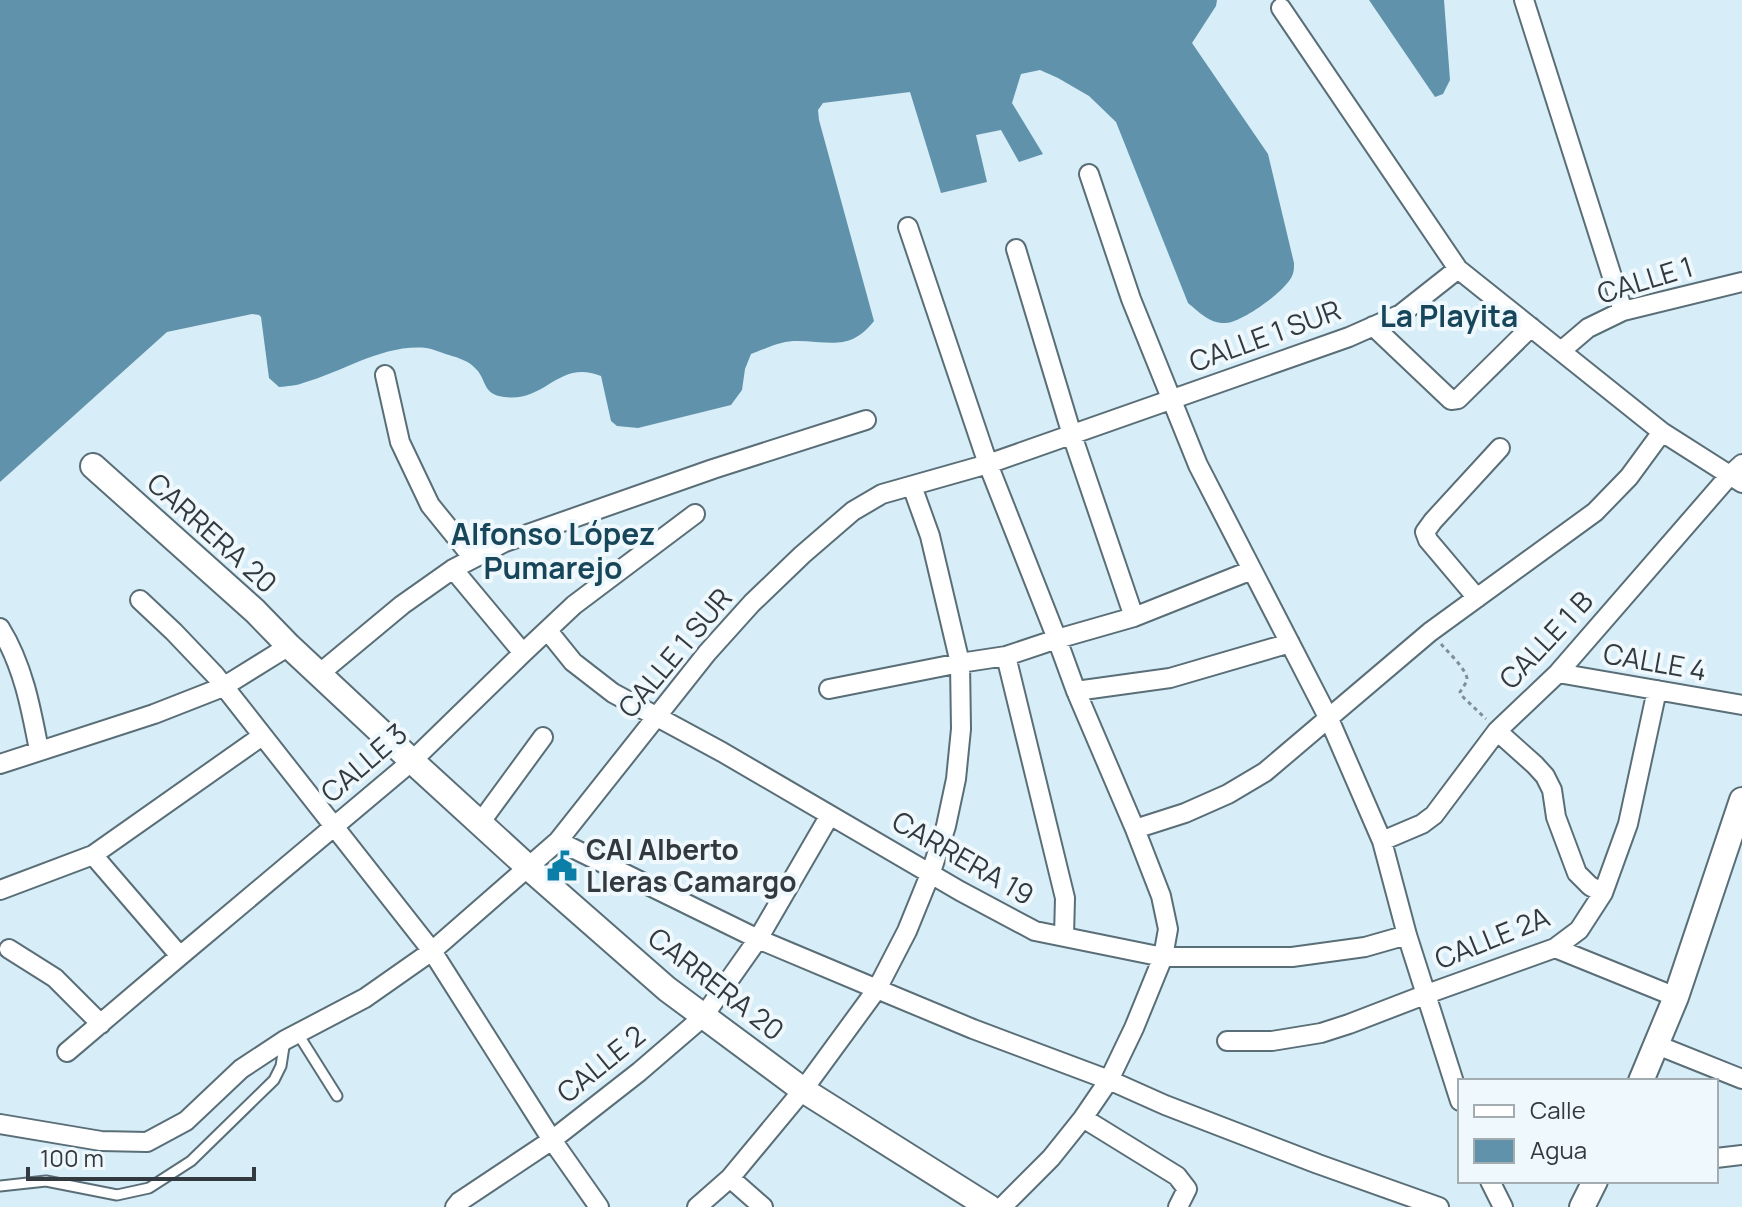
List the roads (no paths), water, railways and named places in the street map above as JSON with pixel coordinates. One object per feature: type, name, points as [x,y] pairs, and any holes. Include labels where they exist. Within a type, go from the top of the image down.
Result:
[{"type":"street","points":[[1524,0],[1623,311]]},
{"type":"street","points":[[1281,8],[1458,269],[1662,432],[1738,474]]},
{"type":"street","points":[[1089,174],[1131,299],[1198,465],[1329,719],[1382,841],[1407,935],[1458,1095]]},
{"type":"street","points":[[908,227],[988,464],[1076,691],[1161,896],[1168,929],[1163,957],[1109,1080],[1051,1158],[1002,1207]]},
{"type":"street","points":[[1016,249],[1072,435],[1134,617]]},
{"type":"street","name":"CALLE 1 SUR","points":[[0,1124],[101,1141],[147,1142],[186,1121],[241,1069],[291,1037],[365,998],[432,951],[558,841],[707,653],[752,603],[853,511],[882,494],[988,464],[1349,337],[1401,314],[1458,269]]},
{"type":"street","name":"CALLE 1","points":[[1561,351],[1588,328],[1623,311],[1742,282]]},
{"type":"street","points":[[1373,326],[1451,400],[1458,399],[1531,327]]},
{"type":"street","points":[[385,375],[400,442],[430,505],[473,558]]},
{"type":"street","points":[[319,674],[402,605],[453,569],[505,542],[866,420]]},
{"type":"street","points":[[1135,829],[1185,813],[1228,794],[1265,772],[1430,632],[1595,512],[1629,477],[1662,432]]},
{"type":"street","points":[[1477,598],[1428,540],[1425,532],[1500,448]]},
{"type":"street","name":"CARRERA 20","points":[[93,466],[234,592],[529,868],[667,989],[803,1090],[989,1207]]},
{"type":"street","name":"CALLE 1 B","points":[[1382,841],[1422,824],[1434,815],[1497,731],[1558,673],[1738,474]]},
{"type":"street","points":[[697,1207],[730,1178],[803,1090],[877,989],[907,931],[946,826],[956,779],[961,729],[960,663],[930,536],[912,486]]},
{"type":"street","name":"CALLE 3","points":[[67,1052],[412,761],[574,605],[695,514]]},
{"type":"street","points":[[453,569],[523,653]]},
{"type":"street","points":[[829,689],[1006,656],[1134,617],[1252,570]]},
{"type":"street","points":[[140,600],[205,664],[432,951],[552,1140],[599,1207]]},
{"type":"street","points":[[0,628],[29,694],[39,750]]},
{"type":"street","name":"CARRERA 19","points":[[548,631],[573,662],[613,693],[1035,931],[1163,957],[1292,957],[1365,947],[1407,935]]},
{"type":"street","points":[[1076,691],[1170,678],[1290,643]]},
{"type":"street","points":[[0,764],[154,714],[223,687],[289,646]]},
{"type":"street","points":[[1006,656],[1065,898],[1064,936]]},
{"type":"street","name":"CALLE 4","points":[[1558,673],[1742,705]]},
{"type":"street","name":"CALLE 2A","points":[[1227,1041],[1272,1041],[1321,1033],[1555,948],[1579,930],[1603,893],[1628,824],[1657,690]]},
{"type":"street","points":[[1497,731],[1545,776],[1577,873],[1603,893]]},
{"type":"street","points":[[0,890],[93,855],[262,736]]},
{"type":"street","points":[[480,823],[543,737]]},
{"type":"street","points":[[1642,1079],[1676,997],[1742,800]]},
{"type":"street","name":"CALLE 2","points":[[455,1207],[552,1140],[703,1017],[758,939],[830,815]]},
{"type":"street","points":[[558,841],[758,939],[973,1029],[1318,1164],[1439,1207]]},
{"type":"street","points":[[93,855],[180,956]]},
{"type":"street","points":[[1555,948],[1676,997]]},
{"type":"street","points":[[9,949],[55,978],[101,1024]]},
{"type":"street","points":[[1657,1045],[1742,1079]]},
{"type":"street","points":[[1083,1118],[1177,1176],[1187,1189],[1178,1207]]},
{"type":"street","points":[[1718,1158],[1742,1155]]},
{"type":"street","points":[[730,1178],[763,1207]]},
{"type":"street","points":[[1491,1183],[1503,1207]]},
{"type":"street","points":[[1582,1207],[1594,1183]]},
{"type":"lane","points":[[291,1037],[337,1096]]},
{"type":"lane","points":[[0,1186],[46,1181],[117,1195],[149,1188],[191,1161],[274,1080],[291,1037]]},
{"type":"water","points":[[0,0],[1217,0],[1192,43],[1268,154],[1294,271],[1281,290],[1242,318],[1220,323],[1201,314],[1188,303],[1116,122],[1089,96],[1040,70],[1021,74],[1012,103],[1043,154],[1019,162],[1001,130],[976,135],[987,182],[941,193],[910,92],[823,103],[818,110],[819,120],[874,321],[865,331],[847,341],[788,342],[751,354],[742,390],[731,405],[638,428],[617,426],[611,421],[601,376],[574,373],[531,394],[504,397],[488,390],[470,364],[426,348],[394,350],[300,384],[279,387],[269,378],[261,317],[252,314],[167,332],[0,482]]},
{"type":"water","points":[[1369,0],[1444,0],[1450,80],[1443,94],[1435,97]]},
{"type":"place","name":"CAI Alberto Lleras Camargo","points":[[562,866]]},
{"type":"district","name":"La Playita","points":[[1449,317]]},
{"type":"district","name":"Alfonso López Pumarejo","points":[[553,552]]}]
